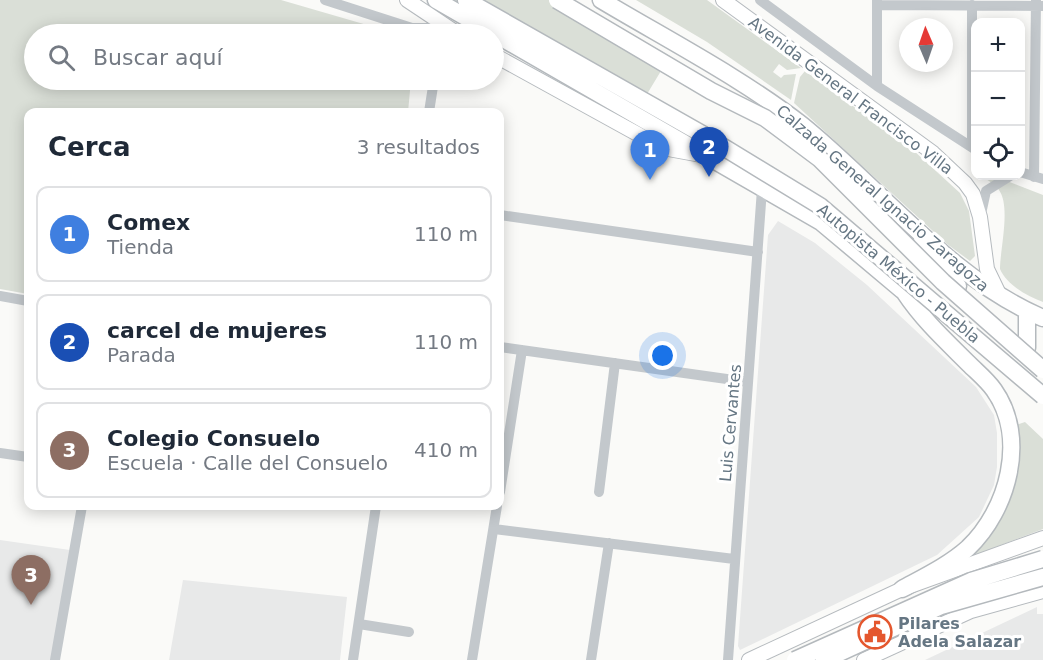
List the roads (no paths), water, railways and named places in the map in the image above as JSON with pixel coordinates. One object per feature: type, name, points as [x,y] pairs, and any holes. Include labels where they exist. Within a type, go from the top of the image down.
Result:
[{"type":"highway","points":[[436,0],[462,7],[490,24]]},
{"type":"highway","name":"Autopista México - Puebla","points":[[557,0],[711,91],[765,118],[820,159],[952,290],[1043,370]]},
{"type":"highway","name":"Calzada General Ignacio Zaragoza","points":[[600,0],[776,106],[827,146],[969,276],[1001,298],[1043,318]]},
{"type":"highway","name":"Autopista México - Puebla","points":[[462,7],[494,24]]},
{"type":"highway","name":"Autopista México - Puebla","points":[[504,30],[768,172],[820,206],[1043,394]]},
{"type":"highway","points":[[504,32],[762,189],[821,222],[902,290],[943,312],[1043,386]]},
{"type":"highway","points":[[916,227],[934,261],[980,308],[1043,364]]},
{"type":"highway","points":[[902,290],[920,315],[993,388],[1008,416],[1011,441],[1006,483],[995,514],[984,531],[966,549],[902,589]]},
{"type":"highway","points":[[1027,311],[1027,348]]},
{"type":"highway","points":[[943,312],[1043,394]]},
{"type":"highway","points":[[795,660],[971,581],[1043,559]]},
{"type":"highway","points":[[824,660],[940,606],[1043,577]]},
{"type":"main road","points":[[408,0],[440,24]]},
{"type":"main road","name":"Avenida General Francisco Villa","points":[[723,0],[951,168],[973,194],[980,217],[987,269],[1001,298]]},
{"type":"main road","points":[[504,61],[663,148],[712,157]]},
{"type":"main road","points":[[749,660],[902,589],[1043,538]]},
{"type":"main road","points":[[864,660],[971,611],[1043,568]]},
{"type":"main road","points":[[919,583],[936,585],[946,598],[942,614],[927,632]]},
{"type":"main road","points":[[971,611],[1043,591]]},
{"type":"street","points":[[325,0],[400,24]]},
{"type":"street","points":[[760,0],[877,86],[971,146]]},
{"type":"street","points":[[877,86],[878,2],[1038,4],[1038,178]]},
{"type":"street","points":[[974,126],[976,3]]},
{"type":"street","points":[[454,24],[462,7]]},
{"type":"street","points":[[430,108],[432,90]]},
{"type":"street","points":[[980,217],[983,195],[1004,180]]},
{"type":"street","name":"Luis Cervantes","points":[[728,660],[762,189]]},
{"type":"street","points":[[504,216],[758,252]]},
{"type":"street","points":[[0,296],[24,300]]},
{"type":"street","points":[[504,348],[748,382]]},
{"type":"street","points":[[504,466],[522,350]]},
{"type":"street","points":[[599,492],[615,363]]},
{"type":"street","points":[[0,453],[24,456]]},
{"type":"street","points":[[55,660],[81,510]]},
{"type":"street","points":[[353,660],[375,510]]},
{"type":"street","points":[[472,660],[496,510]]},
{"type":"street","points":[[494,529],[734,559]]},
{"type":"street","points":[[591,660],[609,543]]},
{"type":"street","points":[[359,624],[409,632]]},
{"type":"place","name":"carcel de mujeres","points":[[709,177]]},
{"type":"place","name":"Comex","points":[[650,180]]},
{"type":"place","name":"Colegio Consuelo","points":[[31,605]]},
{"type":"place","name":"Pilares Adela Salazar","points":[[875,632]]}]
